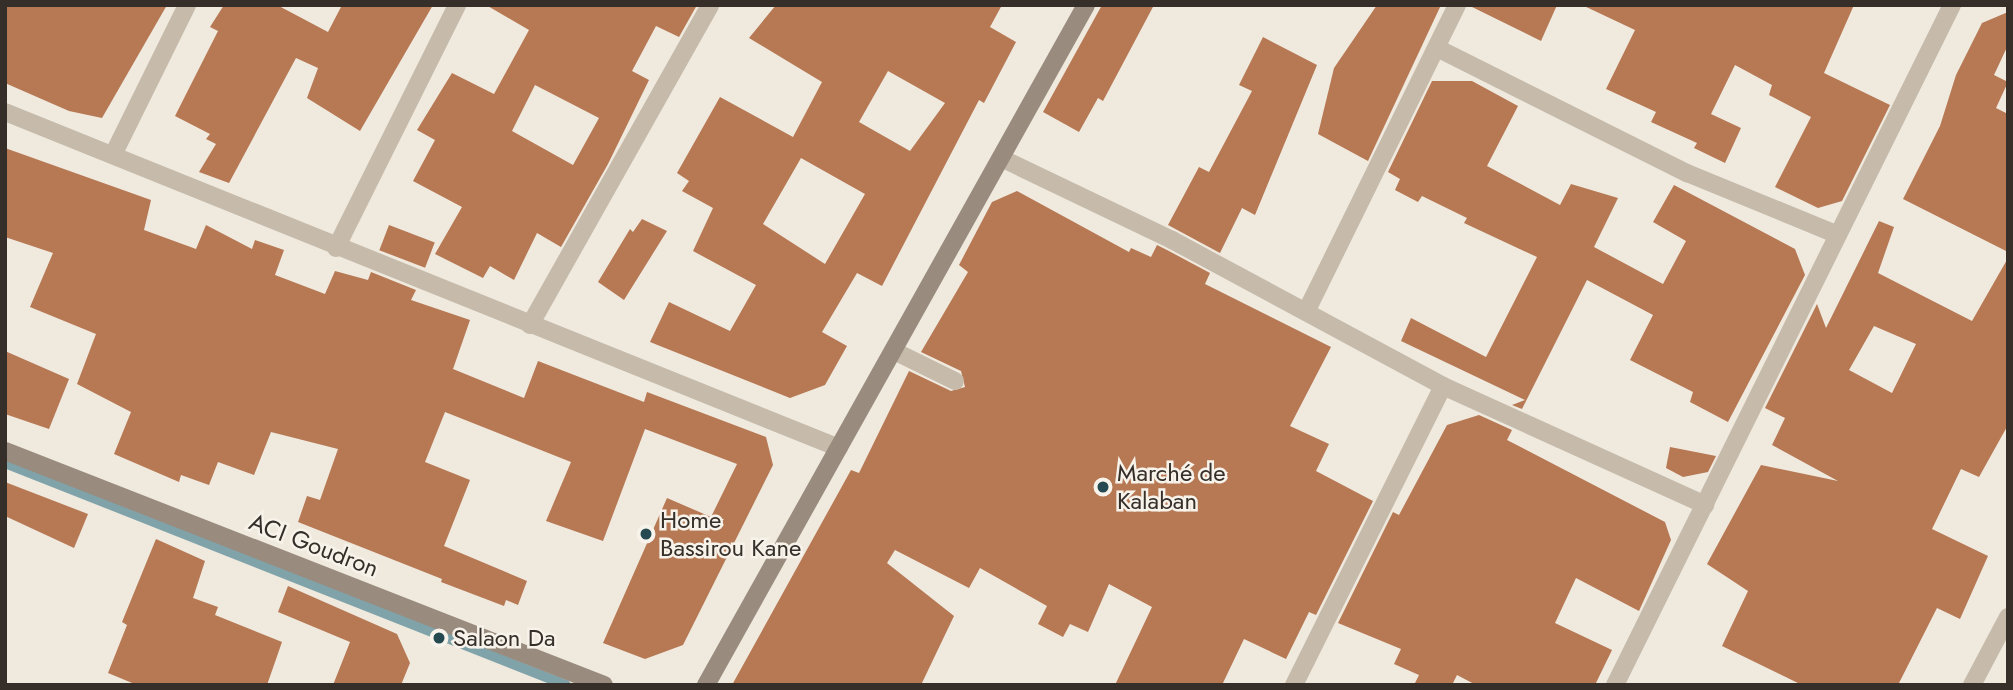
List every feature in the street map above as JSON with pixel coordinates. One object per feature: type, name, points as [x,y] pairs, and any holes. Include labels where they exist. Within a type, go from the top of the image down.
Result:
[{"type":"street","points":[[113,155],[187,5]]},
{"type":"street","points":[[336,248],[457,5]]},
{"type":"street","points":[[530,325],[710,5]]},
{"type":"street","points":[[706,685],[1086,5]]},
{"type":"street","points":[[1306,313],[1457,5]]},
{"type":"street","points":[[1615,685],[1952,5]]},
{"type":"street","points":[[1437,48],[1687,173],[1838,235]]},
{"type":"street","points":[[5,112],[336,248],[839,448]]},
{"type":"street","points":[[1001,158],[1172,240],[1443,386],[1705,505]]},
{"type":"street","points":[[894,351],[956,381]]},
{"type":"street","points":[[1294,685],[1443,386]]},
{"type":"street","name":"ACI Goudron","points":[[5,451],[604,685]]},
{"type":"street","points":[[1972,685],[2008,617]]},
{"type":"building","points":[[5,5],[167,5],[102,118],[69,111],[5,83]]},
{"type":"building","points":[[224,5],[277,5],[328,32],[342,5],[433,5],[360,131],[307,98],[318,68],[296,58],[229,183],[199,172],[216,144],[206,139],[210,134],[175,116],[218,31],[210,27]]},
{"type":"building","points":[[486,5],[697,5],[679,37],[656,26],[632,71],[649,80],[608,164],[561,247],[537,233],[514,280],[490,266],[483,278],[435,254],[462,207],[413,181],[435,140],[417,130],[452,73],[494,94],[529,30]],"holes":[[[535,85],[599,118],[573,165],[512,131]]]},
{"type":"building","points":[[776,5],[1002,5],[990,27],[1016,42],[984,103],[979,100],[882,286],[857,273],[822,332],[847,346],[825,385],[790,398],[650,342],[669,302],[730,331],[756,285],[693,251],[713,208],[682,191],[689,181],[677,173],[720,97],[793,137],[822,82],[749,38]],"holes":[[[888,71],[945,103],[910,151],[859,122]],[[801,158],[865,194],[825,264],[763,224]]]},
{"type":"building","points":[[1102,5],[1154,5],[1103,101],[1098,98],[1079,132],[1043,112]]},
{"type":"building","points":[[1377,5],[1441,5],[1368,161],[1318,134],[1334,68]]},
{"type":"building","points":[[1468,5],[1557,5],[1541,41]]},
{"type":"building","points":[[1582,5],[1854,5],[1824,73],[1890,105],[1842,201],[1818,208],[1775,187],[1811,117],[1769,95],[1772,85],[1735,65],[1711,114],[1741,128],[1725,163],[1694,148],[1697,143],[1651,122],[1656,112],[1606,89],[1635,30]]},
{"type":"building","points":[[2008,12],[2008,45],[1994,75],[2008,82],[1996,108],[2008,114],[2008,252],[1903,199],[1940,126],[1956,75],[1982,23]]},
{"type":"building","points":[[1263,37],[1317,65],[1255,215],[1242,208],[1220,253],[1168,225],[1199,167],[1209,172],[1252,91],[1239,85]]},
{"type":"building","points":[[1432,81],[1472,81],[1518,106],[1487,166],[1560,205],[1571,184],[1618,198],[1594,247],[1663,284],[1686,241],[1653,222],[1674,185],[1795,249],[1805,275],[1728,422],[1690,402],[1693,392],[1630,360],[1653,315],[1587,280],[1522,409],[1512,405],[1525,400],[1401,341],[1411,318],[1486,357],[1537,257],[1464,223],[1467,218],[1422,196],[1418,202],[1395,190],[1400,179],[1388,172]]},
{"type":"building","points":[[5,148],[151,200],[144,230],[196,249],[206,225],[252,249],[255,240],[284,250],[275,275],[325,294],[335,271],[368,280],[371,272],[416,290],[411,300],[470,320],[453,369],[524,398],[538,361],[644,402],[647,392],[766,437],[773,465],[683,645],[645,659],[603,643],[667,498],[711,517],[737,464],[645,429],[603,541],[546,521],[571,462],[445,412],[425,462],[470,480],[444,546],[527,581],[518,605],[506,600],[504,606],[298,522],[307,496],[320,500],[338,449],[271,432],[254,475],[218,462],[209,485],[181,475],[179,482],[114,454],[131,412],[77,384],[96,334],[30,307],[53,253],[5,237]]},
{"type":"building","points":[[1017,191],[1129,252],[1131,248],[1151,257],[1157,245],[1210,273],[1205,284],[1331,347],[1290,426],[1329,444],[1316,471],[1373,501],[1316,615],[1309,612],[1286,659],[1244,639],[1222,685],[1115,685],[1152,607],[1109,584],[1088,632],[1070,624],[1063,637],[1038,624],[1047,606],[980,568],[969,588],[895,550],[887,563],[954,616],[921,685],[732,685],[851,470],[859,473],[909,371],[951,391],[965,387],[961,371],[921,352],[968,272],[959,265],[992,202]]},
{"type":"building","points":[[642,219],[667,231],[624,300],[598,282],[630,229],[633,232]]},
{"type":"building","points":[[1879,221],[1894,227],[1878,273],[1972,321],[2008,258],[2008,425],[1979,477],[1961,469],[1932,529],[1988,556],[1960,619],[1937,608],[1898,685],[1802,685],[1722,646],[1748,591],[1707,564],[1761,465],[1838,481],[1772,445],[1785,418],[1765,408],[1817,304],[1826,328]],"holes":[[[1874,326],[1916,344],[1892,393],[1849,370]]]},
{"type":"building","points":[[389,225],[435,243],[425,268],[379,250]]},
{"type":"building","points":[[5,351],[69,379],[49,429],[5,414]]},
{"type":"building","points":[[1479,415],[1512,430],[1507,440],[1665,522],[1671,540],[1639,611],[1576,578],[1555,623],[1612,650],[1595,685],[1476,685],[1457,675],[1452,685],[1414,685],[1419,675],[1394,664],[1401,649],[1338,623],[1393,512],[1399,515],[1447,425]]},
{"type":"building","points":[[1670,447],[1716,456],[1708,472],[1683,477],[1666,468]]},
{"type":"building","points":[[5,482],[88,514],[74,548],[5,516]]},
{"type":"building","points":[[156,539],[205,561],[193,598],[218,607],[215,615],[282,642],[267,685],[137,685],[108,673],[127,625],[122,622]]},
{"type":"building","points":[[288,586],[397,634],[410,663],[401,685],[333,685],[350,642],[278,612]]},
{"type":"waterway","points":[[5,463],[566,685]]},
{"type":"place","name":"Marché de Kalaban","points":[[1103,487]]},
{"type":"place","name":"Home Bassirou Kane","points":[[646,534]]},
{"type":"place","name":"Salaon Da","points":[[439,638]]}]
